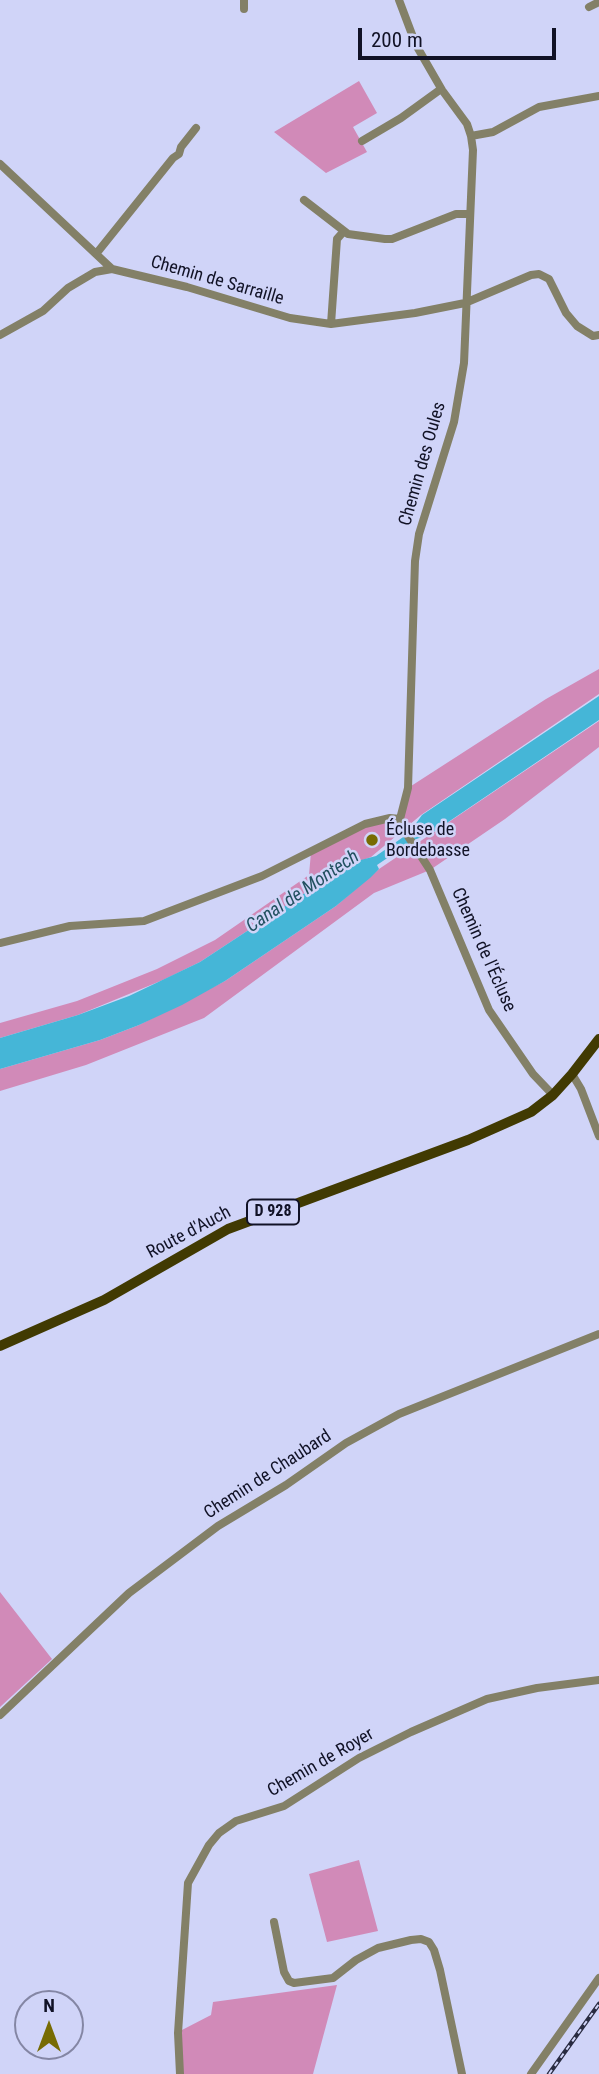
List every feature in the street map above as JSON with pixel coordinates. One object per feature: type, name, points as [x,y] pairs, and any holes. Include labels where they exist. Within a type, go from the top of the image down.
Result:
[{"type":"main road","name":"D 928","points":[[553,1095],[599,1039]]},
{"type":"main road","name":"Route d'Auch","points":[[0,1346],[104,1300],[212,1236],[468,1140],[531,1112],[553,1095]]},
{"type":"street","points":[[399,0],[416,45],[441,89],[462,115],[471,136],[493,132],[539,107],[599,96]]},
{"type":"street","points":[[589,7],[599,2]]},
{"type":"street","points":[[362,141],[441,89]]},
{"type":"street","points":[[96,254],[179,154],[181,147],[196,128]]},
{"type":"street","name":"Chemin des Oules","points":[[400,819],[408,789],[415,561],[419,534],[454,422],[464,363],[473,150],[471,136]]},
{"type":"street","name":"Chemin de Sarraille","points":[[0,164],[112,269],[187,287],[290,318],[331,324],[415,313],[465,303],[539,274],[549,279],[566,313],[577,326],[593,336],[599,335]]},
{"type":"street","points":[[304,200],[348,234],[391,239],[456,214],[469,214]]},
{"type":"street","points":[[331,324],[337,239],[344,231]]},
{"type":"street","points":[[0,335],[43,312],[68,288],[94,272],[112,269]]},
{"type":"street","points":[[0,943],[69,926],[144,921],[262,876],[365,824],[390,818],[400,819]]},
{"type":"street","name":"Chemin de l'Écluse","points":[[400,819],[403,829],[430,870],[489,1010],[533,1074],[553,1095]]},
{"type":"street","points":[[572,1074],[581,1089],[599,1136]]},
{"type":"street","name":"Chemin de Chaubard","points":[[0,1715],[130,1592],[218,1526],[286,1485],[346,1443],[399,1414],[599,1334]]},
{"type":"street","name":"Chemin de Royer","points":[[180,2074],[178,2033],[188,1883],[219,1833],[236,1821],[284,1806],[359,1758],[487,1699],[537,1688],[599,1680]]},
{"type":"street","points":[[274,1922],[284,1972],[289,1981],[294,1983],[333,1978],[356,1960],[378,1948],[411,1940],[429,1942],[440,1970],[463,2074]]},
{"type":"street","points":[[531,2074],[599,1978]]},
{"type":"shaded area","points":[[359,81],[377,113],[353,127],[367,152],[326,173],[274,132]]},
{"type":"shaded area","points":[[599,669],[599,694],[421,815],[371,857],[343,868],[200,962],[78,1015],[0,1038],[0,1023],[77,1001],[157,969],[215,940],[309,875],[311,852],[365,824],[400,819],[408,788],[546,699]]},
{"type":"shaded area","points":[[599,721],[599,747],[505,819],[430,870],[374,893],[204,1018],[86,1065],[0,1091],[0,1069],[100,1040],[139,1025],[225,981],[336,906],[379,869]]},
{"type":"shaded area","points":[[0,1592],[52,1659],[0,1707]]},
{"type":"shaded area","points":[[359,1860],[378,1931],[327,1942],[309,1874]]},
{"type":"shaded area","points":[[337,1985],[313,2074],[182,2074],[182,2030],[211,2015],[213,2002]]},
{"type":"water","points":[[599,696],[599,720],[432,833],[414,840],[377,865],[379,869],[370,878],[336,906],[225,981],[139,1025],[100,1040],[0,1069],[0,1038],[78,1015],[129,996],[200,962],[343,868],[376,856],[409,833],[422,815]]},
{"type":"railway","points":[[549,2074],[599,2004]]},
{"type":"place","name":"Écluse de Bordebasse","points":[[372,840]]},
{"type":"water label","name":"Canal de Montech","points":[[303,892]]}]
